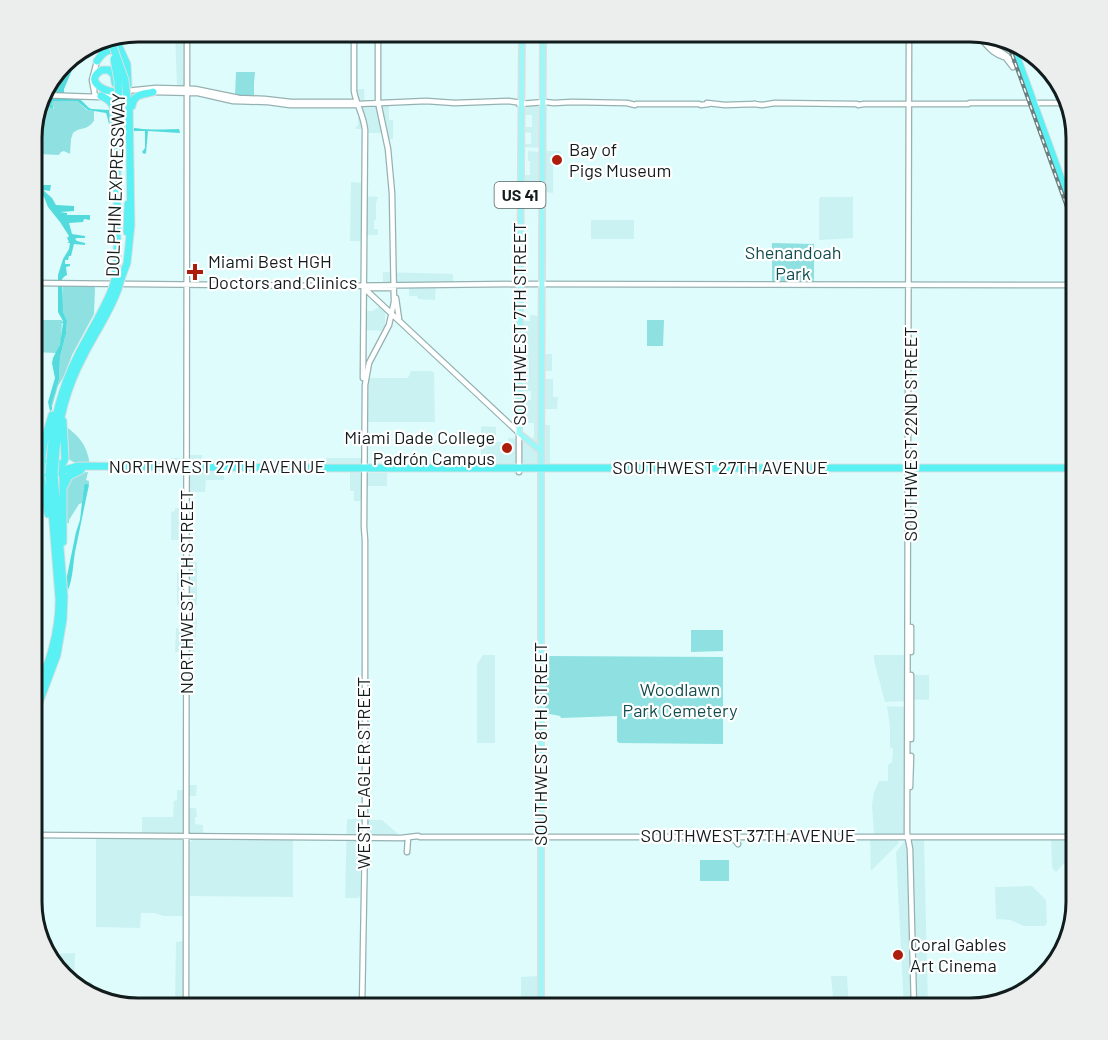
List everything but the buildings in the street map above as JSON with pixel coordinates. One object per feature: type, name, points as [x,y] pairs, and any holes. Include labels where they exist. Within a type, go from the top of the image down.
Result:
[{"type":"highway","points":[[118,45],[127,67],[128,85],[120,96],[129,129]]},
{"type":"highway","name":"DOLPHIN EXPRESSWAY","points":[[111,46],[125,80],[116,125],[118,279]]},
{"type":"highway","points":[[97,61],[103,53],[111,50],[123,56]]},
{"type":"highway","points":[[1015,57],[1035,103],[1066,188]]},
{"type":"highway","points":[[118,279],[127,263],[131,236],[129,129],[134,99],[140,94],[153,92]]},
{"type":"highway","points":[[98,96],[108,99],[112,104],[116,125]]},
{"type":"highway","name":"DOLPHIN EXPRESSWAY","points":[[63,400],[104,319],[118,279],[126,236],[129,129]]},
{"type":"highway","name":"DOLPHIN EXPRESSWAY","points":[[42,695],[57,655],[64,611],[52,468],[54,426],[74,361],[115,289]]},
{"type":"highway","points":[[63,400],[48,428],[42,462],[63,474],[64,486]]},
{"type":"highway","points":[[56,525],[42,475],[64,461],[63,400]]},
{"type":"highway","points":[[65,454],[72,463],[84,468]]},
{"type":"highway","name":"NORTHWEST 27TH AVENUE","points":[[52,468],[272,471],[298,468],[325,470]]},
{"type":"highway","points":[[56,525],[64,486],[69,476],[84,468]]},
{"type":"highway","name":"NORTHWEST 27TH AVENUE","points":[[187,469],[364,470]]},
{"type":"highway","name":"SOUTHWEST 27TH AVENUE","points":[[364,470],[1066,469]]},
{"type":"highway","name":"DOLPHIN EXPRESSWAY","points":[[42,679],[52,652],[57,628],[59,603],[55,555],[56,525]]},
{"type":"main road","name":"NORTHWEST 7TH STREET","points":[[186,998],[187,42]]},
{"type":"main road","name":"WEST FLAGLER STREET","points":[[354,42],[355,103],[363,117],[365,131],[364,838],[361,998]]},
{"type":"main road","points":[[378,42],[381,113],[392,188],[394,287],[392,311]]},
{"type":"main road","name":"SOUTHWEST 7TH STREET","points":[[519,470],[522,42]]},
{"type":"main road","name":"SOUTHWEST 8TH STREET","points":[[541,998],[538,918],[541,836],[543,42]]},
{"type":"main road","name":"SOUTHWEST 22ND STREET","points":[[910,42],[909,837],[916,998]]},
{"type":"main road","points":[[986,44],[998,52],[1015,57]]},
{"type":"main road","points":[[991,44],[998,52]]},
{"type":"main road","points":[[85,96],[90,92],[97,61]]},
{"type":"main road","points":[[92,85],[98,96]]},
{"type":"main road","points":[[52,94],[120,96],[156,88],[187,90],[236,102],[268,102],[287,105],[500,101],[550,104],[627,103],[629,105],[1059,103]]},
{"type":"main road","points":[[98,96],[187,90]]},
{"type":"main road","points":[[42,283],[394,287]]},
{"type":"main road","points":[[364,286],[373,288],[1066,286]]},
{"type":"main road","points":[[364,286],[542,454]]},
{"type":"main road","points":[[394,287],[399,320]]},
{"type":"main road","points":[[373,288],[372,292],[377,298]]},
{"type":"main road","name":"WEST FLAGLER STREET","points":[[364,424],[366,376],[372,356],[385,333],[396,301]]},
{"type":"main road","points":[[364,332],[365,360],[368,361],[372,356]]},
{"type":"main road","points":[[510,424],[519,424]]},
{"type":"main road","name":"WEST FLAGLER STREET","points":[[364,664],[365,812],[369,819],[364,838]]},
{"type":"main road","name":"SOUTHWEST 37TH AVENUE","points":[[42,834],[420,837]]},
{"type":"main road","name":"SOUTHWEST 37TH AVENUE","points":[[401,838],[412,836],[731,836],[771,839],[1066,837]]},
{"type":"main road","points":[[731,836],[738,844]]},
{"type":"main road","points":[[407,852],[408,838]]},
{"type":"shaded area","points":[[175,42],[185,42],[184,87],[177,87]]},
{"type":"shaded area","points":[[73,68],[64,89],[64,97],[79,98],[92,109],[109,110],[113,124],[146,129],[179,129],[180,133],[148,131],[144,154],[142,152],[145,148],[145,131],[112,128],[106,113],[88,110],[77,101],[53,101],[51,105],[53,109],[49,107],[46,112],[62,79]]},
{"type":"shaded area","points":[[356,89],[364,89],[365,106],[389,105],[389,120],[393,120],[393,139],[389,139],[386,133],[367,133],[367,129],[356,129],[358,115],[362,114]]},
{"type":"shaded area","points":[[524,105],[541,106],[541,148],[523,147],[522,144],[531,144],[531,133],[522,132],[522,127],[532,127],[532,115],[522,115]]},
{"type":"shaded area","points":[[528,151],[540,152],[539,193],[523,193],[522,175],[530,175]]},
{"type":"shaded area","points":[[547,151],[561,153],[561,162],[553,162],[553,193],[545,192]]},
{"type":"shaded area","points":[[351,182],[363,183],[363,196],[378,197],[374,229],[378,229],[378,235],[363,235],[363,241],[350,241]]},
{"type":"shaded area","points":[[42,185],[51,185],[50,191],[43,190],[56,205],[74,206],[74,211],[60,212],[67,213],[67,215],[90,215],[90,220],[84,219],[83,222],[69,223],[72,234],[85,236],[85,238],[75,239],[85,245],[74,244],[71,256],[65,260],[65,264],[70,264],[66,267],[67,275],[62,279],[63,312],[67,321],[66,334],[60,357],[59,380],[50,411],[48,402],[55,378],[52,363],[60,344],[63,323],[61,323],[63,321],[58,312],[58,275],[70,243],[67,243],[69,236],[48,207],[44,197]]},
{"type":"shaded area","points":[[821,197],[853,197],[853,238],[819,240],[819,199]]},
{"type":"shaded area","points":[[591,220],[634,220],[634,239],[591,239]]},
{"type":"shaded area","points":[[383,272],[453,274],[453,283],[436,284],[435,300],[418,299],[417,296],[409,296],[409,284],[383,284]]},
{"type":"shaded area","points":[[381,305],[386,310],[384,331],[366,330],[366,311],[373,311]]},
{"type":"shaded area","points":[[530,315],[541,316],[541,354],[552,354],[552,371],[543,371],[543,379],[553,379],[553,397],[558,397],[557,409],[541,409],[540,425],[550,425],[550,467],[543,467],[543,450],[531,442],[534,436],[534,423],[520,423],[520,401],[531,400],[531,391],[522,391],[522,381],[529,380],[529,360],[521,359],[521,321],[530,321]]},
{"type":"shaded area","points":[[411,371],[432,371],[434,373],[435,422],[367,422],[367,378],[408,378]]},
{"type":"shaded area","name":"Miami Dade College Padrón Campus","points":[[481,427],[496,427],[496,442],[508,442],[508,438],[523,439],[538,453],[539,466],[481,465]]},
{"type":"shaded area","points":[[184,455],[202,455],[201,472],[224,472],[224,480],[206,480],[205,492],[189,492],[189,466],[171,465],[171,458],[184,458]]},
{"type":"shaded area","points":[[326,458],[362,458],[362,473],[387,473],[387,486],[362,486],[362,501],[354,501],[354,491],[350,491],[350,467],[326,466]]},
{"type":"shaded area","points":[[86,483],[89,485],[68,590],[66,581]]},
{"type":"shaded area","points":[[175,508],[184,508],[185,540],[171,540],[171,512],[175,511]]},
{"type":"shaded area","points":[[189,562],[197,562],[197,605],[177,605],[177,572],[188,572]]},
{"type":"shaded area","points":[[189,618],[197,618],[195,652],[175,652],[176,628],[188,628]]},
{"type":"shaded area","points":[[483,655],[495,655],[494,743],[477,743],[477,664]]},
{"type":"shaded area","points":[[874,655],[906,655],[906,675],[929,675],[929,700],[907,699],[906,701],[885,702]]},
{"type":"shaded area","points":[[887,706],[906,707],[906,834],[874,834],[872,805],[874,792],[879,781],[888,781],[888,765],[892,762],[893,748],[890,748]]},
{"type":"shaded area","points":[[189,785],[197,785],[196,796],[189,796],[189,808],[196,808],[195,824],[203,825],[203,834],[185,833],[184,916],[141,913],[140,928],[96,927],[96,838],[142,838],[142,817],[173,817],[177,790],[189,790]]},
{"type":"shaded area","points":[[347,819],[382,820],[397,833],[397,836],[361,836],[360,859],[372,860],[372,867],[360,867],[360,896],[358,898],[345,898]]},
{"type":"shaded area","points":[[907,838],[924,839],[928,998],[903,998],[896,852]]},
{"type":"shaded area","points":[[194,839],[293,840],[293,897],[190,896],[190,842]]},
{"type":"shaded area","points":[[870,839],[897,839],[899,843],[871,871]]},
{"type":"shaded area","points":[[1051,839],[1066,839],[1066,862],[1056,872],[1052,868]]},
{"type":"shaded area","points":[[1032,886],[1046,900],[1047,923],[1045,926],[1024,926],[1010,920],[996,919],[995,887]]},
{"type":"shaded area","points":[[184,941],[184,998],[175,998],[176,942]]},
{"type":"shaded area","points":[[75,953],[74,974],[70,970],[57,954]]},
{"type":"shaded area","points":[[539,976],[539,998],[521,998],[521,977]]},
{"type":"shaded area","points":[[831,976],[847,976],[848,998],[833,998]]},
{"type":"green space","points":[[236,72],[255,72],[254,96],[235,96]]},
{"type":"green space","points":[[54,100],[77,101],[87,110],[94,111],[94,121],[86,128],[73,133],[70,154],[64,151],[59,155],[42,154],[45,113],[49,107],[53,109],[54,107],[50,105]]},
{"type":"green space","name":"Shenandoah Park","points":[[772,243],[814,244],[814,283],[772,283]]},
{"type":"green space","points":[[63,286],[94,286],[94,314],[58,386],[52,407],[50,406],[59,380],[60,357],[66,334],[67,321],[62,306]]},
{"type":"green space","points":[[42,320],[62,320],[61,341],[56,353],[42,352]]},
{"type":"green space","points":[[647,320],[664,320],[663,346],[647,346]]},
{"type":"green space","points":[[64,425],[82,442],[90,465],[75,463],[67,458]]},
{"type":"green space","points":[[88,472],[86,480],[89,481],[89,485],[86,483],[84,485],[82,503],[79,504],[69,523],[65,523],[66,483],[78,473]]},
{"type":"green space","points":[[691,630],[723,630],[723,651],[691,652]]},
{"type":"green space","name":"Woodlawn Park Cemetery","points":[[546,656],[723,657],[723,744],[619,743],[617,741],[617,716],[561,718],[545,713]]},
{"type":"green space","points":[[700,860],[729,860],[729,881],[700,881]]},
{"type":"railway","points":[[1011,51],[1066,204]]},
{"type":"place","name":"Bay of Pigs Museum","points":[[557,160]]},
{"type":"place","name":"Miami Best HGH Doctors and Clinics","points":[[195,272]]},
{"type":"place","name":"Miami Dade College Padrón Campus","points":[[507,448]]},
{"type":"place","name":"Coral Gables Art Cinema","points":[[898,955]]}]
